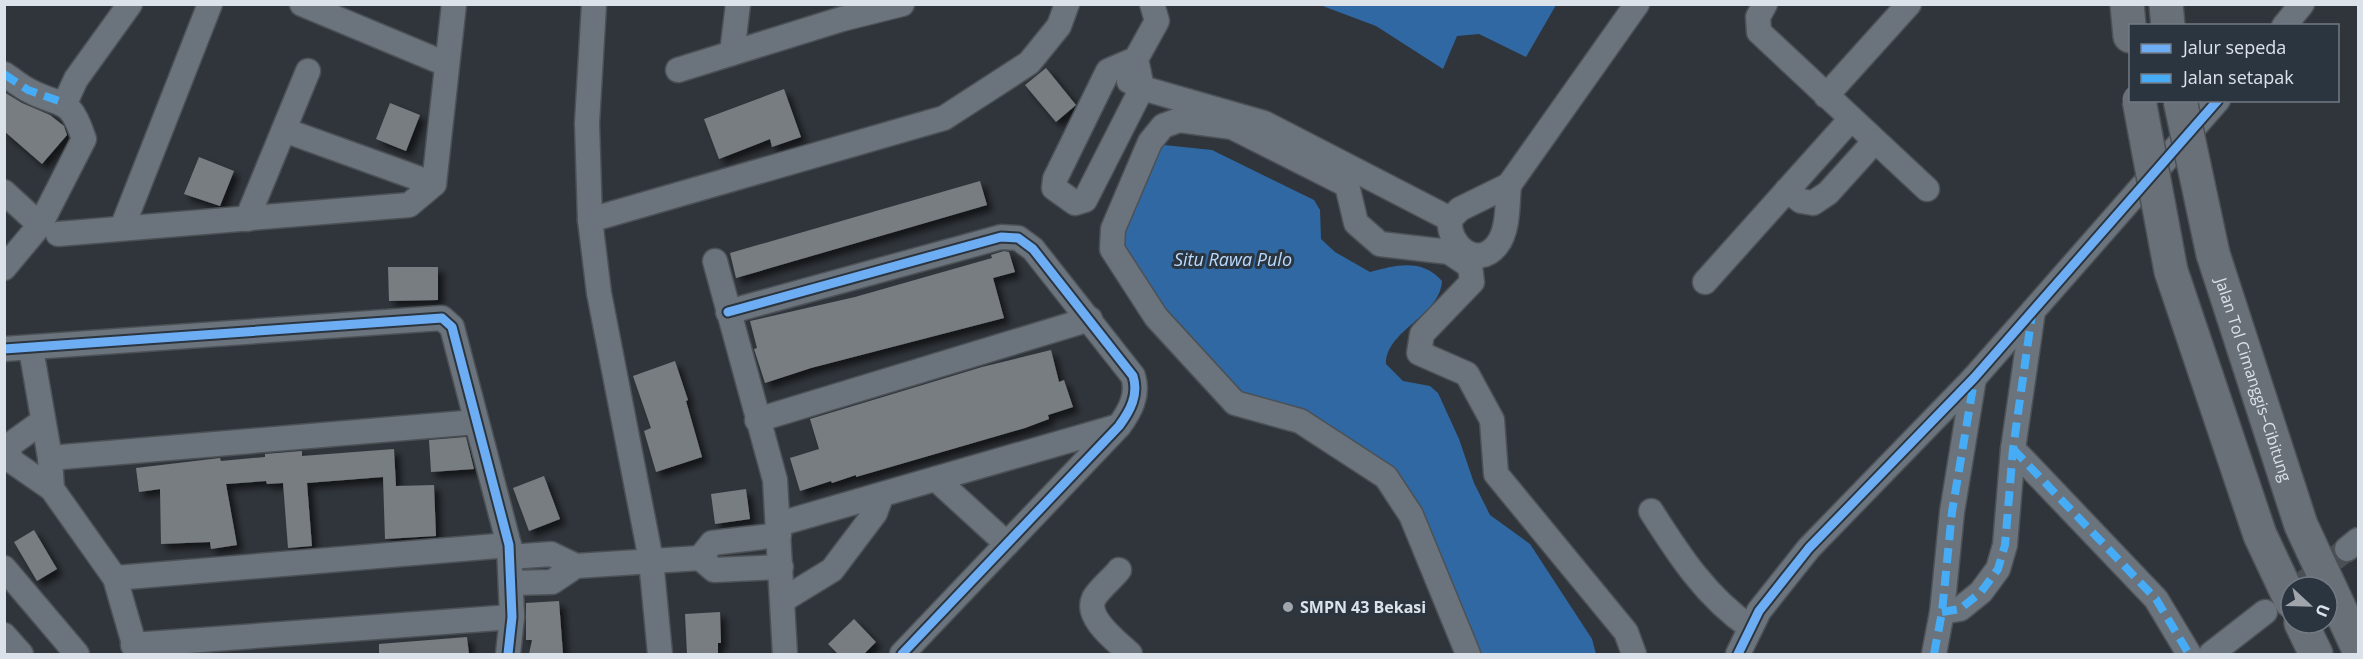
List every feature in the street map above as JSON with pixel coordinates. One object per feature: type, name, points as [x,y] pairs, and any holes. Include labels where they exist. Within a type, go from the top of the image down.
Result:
[{"type":"highway","points":[[2127,4],[2129,25]]},
{"type":"highway","points":[[2166,4],[2169,24]]},
{"type":"highway","points":[[2139,102],[2171,272],[2260,536],[2278,607]]},
{"type":"highway","name":"Jalan Tol Cimanggis–Cibitung","points":[[2180,102],[2213,254],[2301,525],[2358,648]]},
{"type":"highway","points":[[2307,635],[2316,654]]},
{"type":"street","points":[[64,103],[76,79],[130,4]]},
{"type":"street","points":[[123,228],[210,4]]},
{"type":"street","points":[[302,4],[446,64]]},
{"type":"street","points":[[4,192],[49,230],[123,228],[409,205],[434,184],[454,4]]},
{"type":"street","points":[[594,4],[587,123],[590,220],[598,293],[651,560],[660,654]]},
{"type":"street","points":[[732,53],[738,4]]},
{"type":"street","points":[[678,70],[844,12],[902,4]]},
{"type":"street","points":[[590,220],[944,118],[1029,63],[1059,26],[1067,4]]},
{"type":"street","points":[[1136,60],[1142,88],[1085,200],[1075,203],[1053,186],[1108,71],[1136,60],[1157,21],[1152,4]]},
{"type":"street","points":[[1509,185],[1460,209],[1450,219],[1450,235],[1458,247],[1470,255],[1484,254],[1496,247],[1502,235],[1509,185],[1637,4]]},
{"type":"street","points":[[1765,4],[1758,17],[1760,32],[1927,189]]},
{"type":"street","points":[[1826,96],[1909,4]]},
{"type":"street","points":[[2286,24],[2302,4]]},
{"type":"street","points":[[247,219],[308,71]]},
{"type":"street","points":[[1108,71],[1142,88],[1264,123],[1450,219]]},
{"type":"street","points":[[4,74],[28,90],[64,103],[76,115],[84,139],[49,230],[4,268]]},
{"type":"street","points":[[1738,654],[1750,627],[1781,581],[1809,548],[1974,378],[2216,102]]},
{"type":"street","points":[[1705,282],[1851,119]]},
{"type":"street","points":[[1468,654],[1411,514],[1386,477],[1300,421],[1235,403],[1156,317],[1112,249],[1113,229],[1150,142],[1163,126],[1179,120],[1232,127],[1347,185],[1356,223],[1380,244],[1449,252],[1470,266],[1472,282],[1422,334],[1419,353],[1467,374],[1492,420],[1496,474],[1626,632],[1634,654]]},
{"type":"street","points":[[284,130],[434,184]]},
{"type":"street","points":[[1787,190],[1805,202],[1813,203],[1828,193],[1875,141]]},
{"type":"street","points":[[728,312],[1001,237],[1018,238],[1029,245],[1133,376],[1136,393],[1129,413],[1119,426],[902,654]]},
{"type":"street","points":[[715,261],[775,480],[785,654]]},
{"type":"street","points":[[1942,612],[1960,609],[1981,592],[1998,569],[2004,545],[2013,449],[2032,311]]},
{"type":"street","points":[[4,349],[31,349],[442,318],[452,327],[510,551],[512,617],[508,654]]},
{"type":"street","points":[[757,420],[1090,319]]},
{"type":"street","points":[[31,349],[50,458],[52,489]]},
{"type":"street","points":[[1934,654],[1942,612],[1952,512],[1974,378]]},
{"type":"street","points":[[43,421],[10,444],[8,453],[14,462],[52,489],[115,578],[135,650],[512,617]]},
{"type":"street","points":[[50,458],[476,422]]},
{"type":"street","points":[[700,558],[712,543],[779,530],[936,479],[1119,426]]},
{"type":"street","points":[[2013,449],[2156,599],[2189,654]]},
{"type":"street","points":[[936,479],[1007,544]]},
{"type":"street","points":[[783,600],[832,570],[875,513],[881,497]]},
{"type":"street","points":[[1651,511],[1704,588],[1731,614],[1750,627]]},
{"type":"street","points":[[115,578],[510,551],[551,554],[576,566]]},
{"type":"street","points":[[511,584],[552,582],[576,566],[651,560],[700,558],[714,570],[781,567]]},
{"type":"street","points":[[4,568],[77,654]]},
{"type":"street","points":[[1119,570],[1095,597],[1092,604],[1094,617],[1130,654]]},
{"type":"street","points":[[2215,653],[2278,607]]},
{"type":"street","points":[[4,635],[21,654]]},
{"type":"water","points":[[1320,5],[1556,5],[1526,57],[1479,34],[1457,36],[1443,69],[1376,26]]},
{"type":"water","name":"Situ Rawa Pulo","points":[[1158,146],[1212,150],[1314,200],[1320,210],[1321,239],[1335,252],[1370,272],[1389,267],[1417,266],[1426,269],[1442,281],[1439,293],[1432,304],[1394,342],[1388,352],[1386,364],[1403,381],[1430,386],[1438,393],[1459,439],[1474,483],[1490,515],[1530,544],[1592,639],[1596,654],[1471,654],[1404,494],[1248,404],[1159,314],[1118,236]]},
{"type":"building","points":[[1046,68],[1076,105],[1056,122],[1025,85]]},
{"type":"building","points":[[784,89],[801,137],[772,147],[770,139],[719,159],[704,119]]},
{"type":"building","points":[[4,92],[50,115],[64,126],[67,135],[42,164],[4,131]]},
{"type":"building","points":[[390,103],[420,115],[406,151],[376,139]]},
{"type":"building","points":[[199,157],[234,171],[220,206],[184,194]]},
{"type":"building","points":[[980,181],[987,205],[736,278],[730,253]]},
{"type":"building","points":[[1004,251],[1009,252],[1015,272],[993,278],[1004,318],[811,368],[765,383],[754,349],[757,348],[750,321],[855,297],[992,258],[991,255]]},
{"type":"building","points":[[388,267],[438,267],[438,300],[389,301]]},
{"type":"building","points":[[1051,350],[1059,382],[1064,380],[1073,407],[1048,415],[1049,419],[1025,428],[800,491],[790,458],[819,449],[810,419],[982,367]]},
{"type":"building","points":[[675,361],[688,400],[686,401],[702,457],[656,472],[644,431],[651,428],[633,376]]},
{"type":"building","points":[[466,437],[474,469],[431,472],[429,440]]},
{"type":"building","points":[[394,449],[396,486],[434,485],[436,536],[385,539],[383,477],[307,483],[312,546],[288,548],[283,483],[267,484],[266,481],[226,484],[237,545],[211,549],[210,542],[161,544],[160,489],[139,492],[136,468],[220,458],[221,461],[265,457],[265,454],[302,451],[302,456]]},
{"type":"building","points":[[544,476],[560,519],[529,531],[513,488]]},
{"type":"building","points":[[746,489],[750,519],[715,524],[711,494]]},
{"type":"building","points":[[34,530],[57,569],[37,581],[14,542]]},
{"type":"building","points":[[559,601],[563,654],[529,654],[532,640],[526,640],[526,603]]},
{"type":"building","points":[[720,612],[721,643],[718,643],[718,654],[687,654],[685,614]]},
{"type":"building","points":[[854,619],[876,642],[864,654],[838,654],[828,644]]},
{"type":"building","points":[[467,637],[469,654],[379,654],[379,644]]},
{"type":"tunnel","points":[[2313,575],[2347,549]]},
{"type":"marked path","points":[[4,74],[28,90],[65,103]]},
{"type":"marked path","points":[[1942,612],[1960,609],[1981,592],[1998,569],[2005,545],[2013,449],[2032,314]]},
{"type":"marked path","points":[[1934,654],[1942,612],[1952,512],[1974,381]]},
{"type":"marked path","points":[[2013,449],[2156,599],[2189,654]]},
{"type":"cycle path","points":[[1738,654],[1759,611],[1809,548],[1974,378],[2216,102]]},
{"type":"cycle path","points":[[728,312],[1001,237],[1018,238],[1033,249],[1133,376],[1134,396],[1127,415],[1119,426],[902,654]]},
{"type":"cycle path","points":[[4,349],[442,318],[452,327],[509,545],[512,617],[508,654]]},
{"type":"place","name":"SMPN 43 Bekasi","points":[[1288,607]]}]
